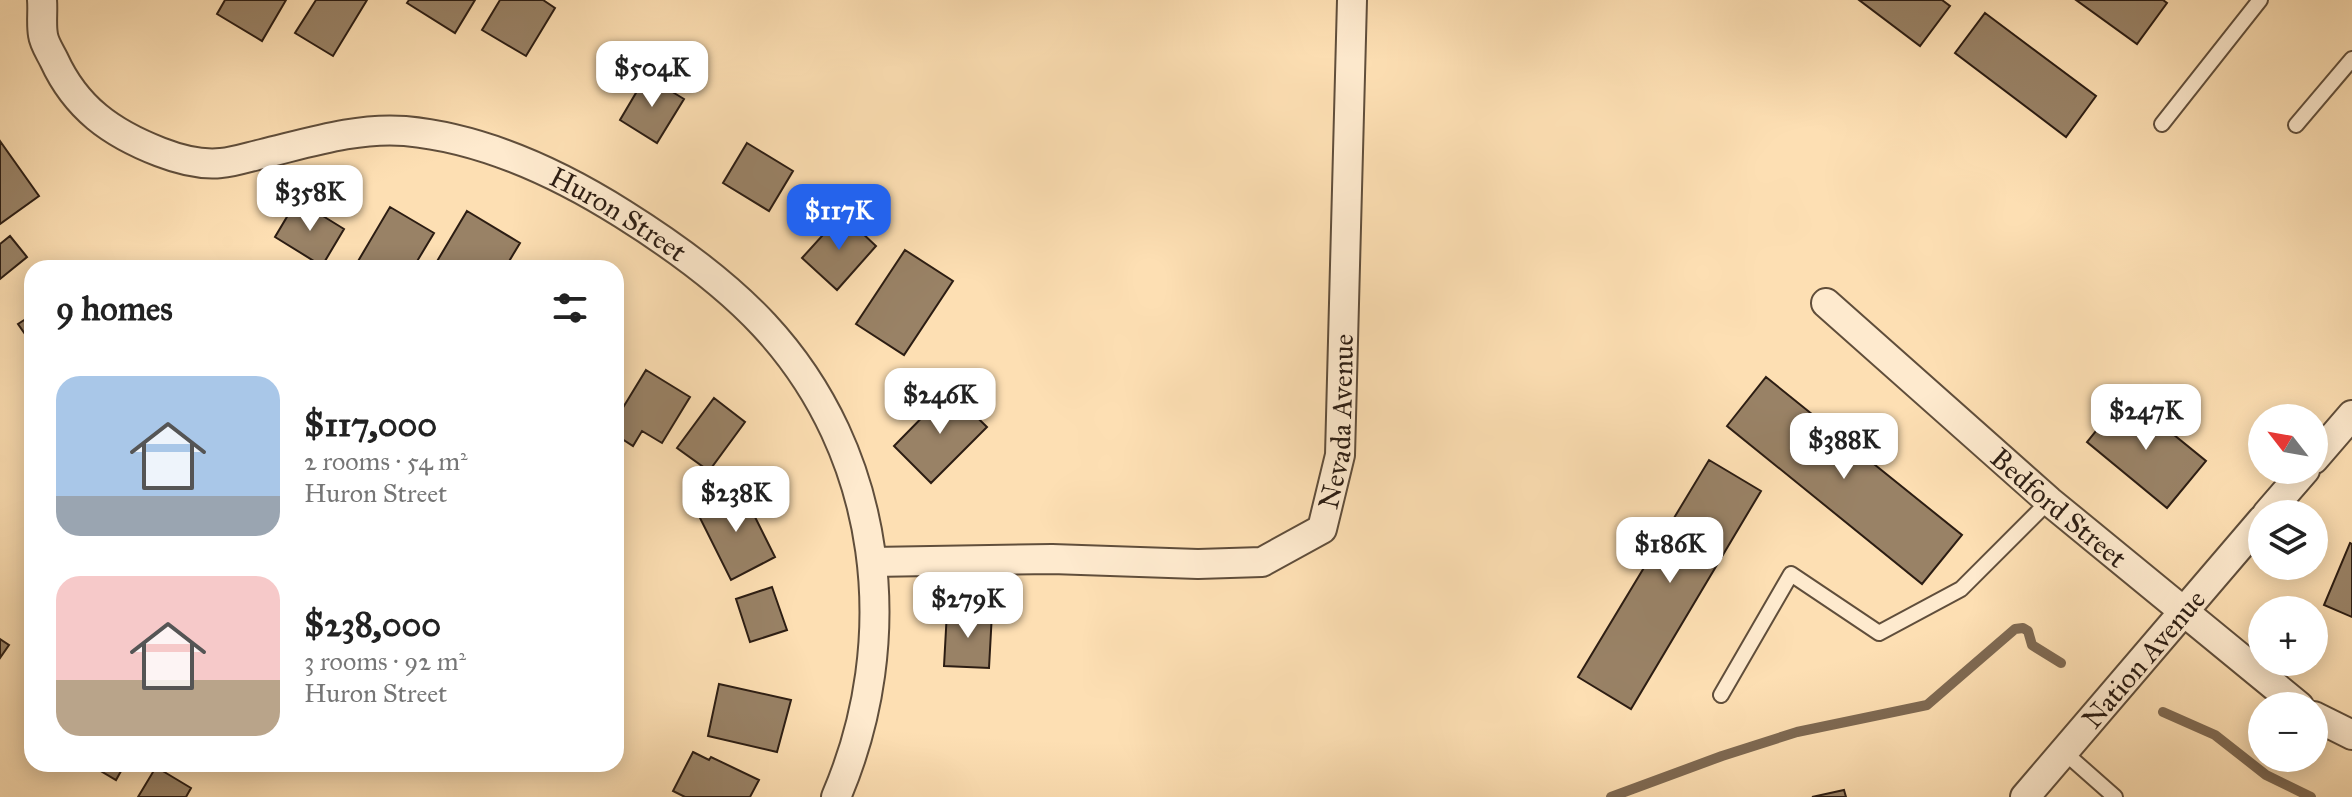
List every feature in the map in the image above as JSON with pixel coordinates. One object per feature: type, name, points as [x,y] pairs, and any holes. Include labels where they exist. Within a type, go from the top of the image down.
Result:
[{"type":"street","name":"Huron Street","points":[[42,0],[43,35],[62,78],[79,102],[102,123],[159,152],[184,159],[220,163],[327,138],[367,132],[405,131],[475,144],[530,165],[596,197],[689,257],[764,325],[797,366],[825,412],[853,472],[866,515],[875,583],[873,653],[864,714],[836,797]]},
{"type":"street","name":"Nevada Avenue","points":[[872,562],[1052,559],[1198,564],[1262,562],[1322,529],[1340,455],[1352,0]]},
{"type":"street","name":"Bedford Street","points":[[1826,303],[2049,501],[2282,692]]},
{"type":"street","points":[[2328,443],[2352,415]]},
{"type":"street","points":[[2279,500],[2293,484]]},
{"type":"street","name":"Nation Avenue","points":[[2025,797],[2248,536]]},
{"type":"street","points":[[2328,723],[2352,735]]},
{"type":"lane","points":[[2162,124],[2260,0]]},
{"type":"lane","points":[[2296,125],[2352,59]]},
{"type":"lane","points":[[1721,695],[1791,574],[1879,633],[1961,589],[2049,501]]},
{"type":"lane","points":[[2064,752],[2115,797]]},
{"type":"building","points":[[225,0],[286,0],[262,41],[217,14]]},
{"type":"building","points":[[316,0],[367,0],[333,56],[295,33]]},
{"type":"building","points":[[409,0],[475,0],[455,33],[407,3]]},
{"type":"building","points":[[500,0],[543,0],[555,8],[526,56],[482,30]]},
{"type":"building","points":[[1859,0],[1942,0],[1950,6],[1920,46]]},
{"type":"building","points":[[2076,0],[2163,0],[2167,3],[2137,44]]},
{"type":"building","points":[[1985,13],[2096,96],[2066,137],[1955,53]]},
{"type":"building","points":[[646,76],[684,99],[657,143],[620,120]]},
{"type":"building","points":[[0,141],[39,196],[0,224]]},
{"type":"building","points":[[747,143],[793,171],[769,211],[723,183]]},
{"type":"building","points":[[297,200],[344,229],[326,260],[312,260],[275,237]]},
{"type":"building","points":[[390,207],[434,233],[418,260],[359,260]]},
{"type":"building","points":[[467,211],[520,243],[510,260],[438,260]]},
{"type":"building","points":[[842,214],[876,246],[837,290],[802,258]]},
{"type":"building","points":[[10,236],[27,257],[0,279],[0,244]]},
{"type":"building","points":[[905,250],[953,281],[904,355],[856,324]]},
{"type":"building","points":[[646,370],[690,397],[662,443],[642,431],[633,446],[624,440],[624,406]]},
{"type":"building","points":[[1766,377],[1962,535],[1922,584],[1727,426]]},
{"type":"building","points":[[949,390],[987,427],[931,483],[894,446]]},
{"type":"building","points":[[2125,395],[2206,461],[2167,508],[2087,442]]},
{"type":"building","points":[[714,398],[745,422],[709,471],[677,448]]},
{"type":"building","points":[[1709,460],[1761,491],[1631,709],[1578,677]]},
{"type":"building","points":[[741,489],[775,557],[731,580],[697,512]]},
{"type":"building","points":[[2350,543],[2352,617],[2328,607],[2328,596]]},
{"type":"building","points":[[772,587],[787,630],[750,642],[736,599]]},
{"type":"building","points":[[947,611],[992,613],[989,668],[944,666]]},
{"type":"building","points":[[0,639],[9,645],[0,658]]},
{"type":"building","points":[[719,684],[791,700],[777,752],[708,736]]},
{"type":"building","points":[[693,752],[709,760],[711,757],[759,780],[750,797],[685,797],[673,791]]},
{"type":"building","points":[[102,772],[120,772],[116,780]]},
{"type":"building","points":[[153,772],[164,772],[191,788],[186,797],[138,797]]},
{"type":"building","points":[[1844,790],[1846,797],[1812,797]]},
{"type":"waterway","points":[[1611,797],[1797,732],[1927,705],[2015,629],[2028,631],[2032,645],[2061,663]]},
{"type":"waterway","points":[[2163,712],[2215,735],[2266,775],[2311,797]]}]
